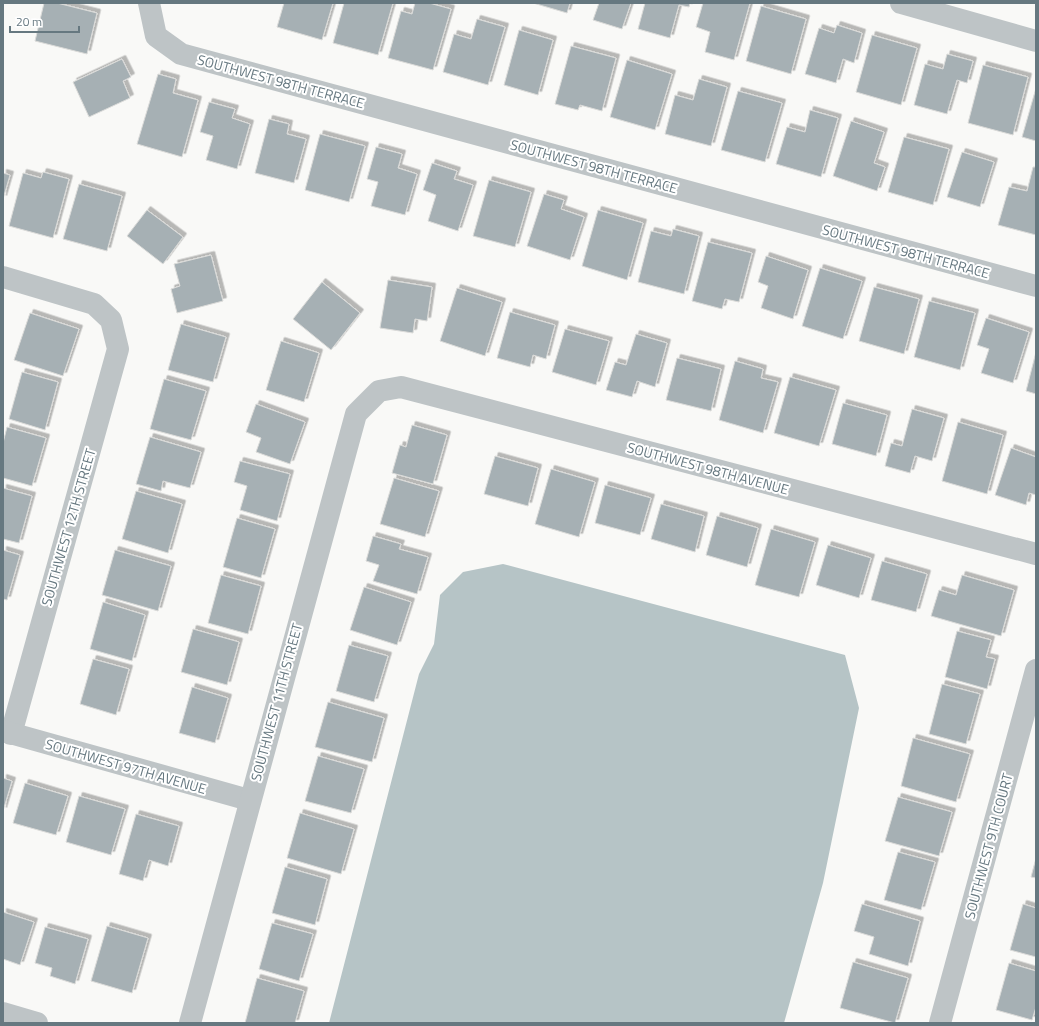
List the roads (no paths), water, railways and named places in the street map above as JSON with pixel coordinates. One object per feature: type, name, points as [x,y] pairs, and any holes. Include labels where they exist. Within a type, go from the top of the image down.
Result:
[{"type":"street","name":"SOUTHWEST 98TH TERRACE","points":[[149,3],[156,36],[181,54],[1036,286]]},
{"type":"street","points":[[901,3],[1036,41]]},
{"type":"street","name":"SOUTHWEST 12TH STREET","points":[[3,278],[94,304],[111,320],[118,349],[7,732]]},
{"type":"street","name":"SOUTHWEST 98TH AVENUE","points":[[379,391],[401,387],[1036,554]]},
{"type":"street","name":"SOUTHWEST 11TH STREET","points":[[190,1023],[249,800],[356,414],[379,391]]},
{"type":"street","name":"SOUTHWEST 9TH COURT","points":[[940,1023],[1036,670]]},
{"type":"street","name":"SOUTHWEST 97TH AVENUE","points":[[7,732],[249,800]]},
{"type":"street","points":[[3,1013],[37,1023]]}]
